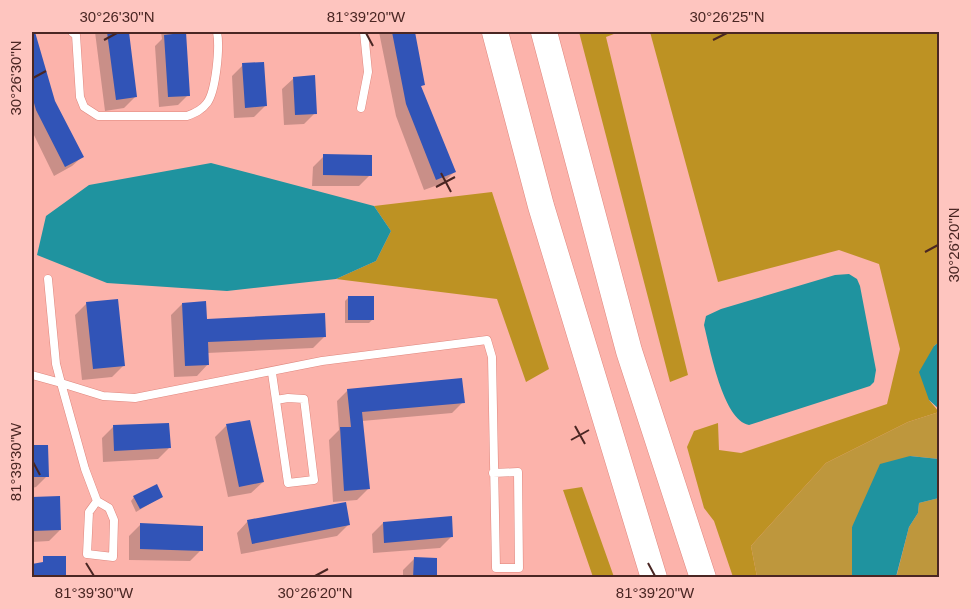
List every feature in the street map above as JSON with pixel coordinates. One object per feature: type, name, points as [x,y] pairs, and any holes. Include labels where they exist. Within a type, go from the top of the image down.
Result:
[{"type":"highway","points":[[495,32],[541,206],[654,578]]},
{"type":"highway","points":[[544,32],[629,351],[703,578]]},
{"type":"lane","points":[[72,32],[76,35],[80,97],[84,107],[98,116],[187,116],[199,112],[208,103],[213,91],[217,32]]},
{"type":"lane","points":[[361,108],[368,72],[364,32]]},
{"type":"lane","points":[[48,279],[56,364],[85,469],[97,501],[109,508],[114,520],[113,557],[87,554],[89,512],[97,501]]},
{"type":"lane","points":[[32,375],[103,396],[135,398],[322,362],[487,340],[492,357],[493,473],[496,568],[519,568],[518,472],[493,473]]},
{"type":"lane","points":[[272,373],[288,483],[314,480],[304,399],[276,400]]},
{"type":"shaded area","points":[[579,32],[619,32],[606,37],[688,375],[670,382]]},
{"type":"shaded area","points":[[650,32],[939,32],[939,342],[934,346],[929,400],[939,412],[908,422],[826,463],[751,546],[757,577],[733,577],[714,521],[704,508],[687,447],[694,431],[718,423],[719,450],[741,453],[887,404],[900,349],[879,264],[839,250],[718,282]]},
{"type":"shaded area","points":[[492,192],[549,369],[526,382],[497,299],[336,279],[376,261],[391,231],[374,206]]},
{"type":"shaded area","points":[[939,412],[939,459],[910,456],[852,527],[852,577],[757,577],[751,546],[826,463],[908,422]]},
{"type":"shaded area","points":[[582,487],[614,577],[593,577],[563,490]]},
{"type":"shaded area","points":[[939,498],[939,577],[896,578],[909,527],[918,513],[919,503]]},
{"type":"water","points":[[211,163],[374,206],[391,231],[376,261],[336,279],[227,291],[107,283],[37,255],[46,216],[89,185]]},
{"type":"water","points":[[849,274],[857,279],[860,286],[876,370],[874,382],[870,386],[749,425],[740,420],[732,411],[719,382],[704,325],[706,316],[721,309],[835,275]]},
{"type":"water","points":[[939,342],[939,409],[929,400],[919,372],[934,346]]},
{"type":"water","points":[[910,456],[939,459],[939,498],[919,503],[918,513],[909,527],[896,577],[852,577],[852,527],[880,464]]},
{"type":"building","points":[[32,32],[35,32],[55,101],[84,157],[65,167],[36,110],[32,96]]},
{"type":"building","points":[[107,32],[129,32],[137,97],[116,100]]},
{"type":"building","points":[[172,32],[186,32],[190,96],[168,97],[164,35],[173,34]]},
{"type":"building","points":[[392,32],[415,32],[425,85],[421,86],[456,172],[436,180],[406,104]]},
{"type":"building","points":[[264,62],[267,106],[245,108],[242,63]]},
{"type":"building","points":[[315,75],[317,114],[295,115],[293,77]]},
{"type":"building","points":[[323,154],[372,155],[372,176],[323,175]]},
{"type":"building","points":[[348,296],[374,296],[374,320],[348,320]]},
{"type":"building","points":[[118,299],[125,366],[93,369],[86,302]]},
{"type":"building","points":[[206,301],[207,319],[325,313],[326,337],[208,342],[209,365],[185,366],[182,303]]},
{"type":"building","points":[[462,378],[465,403],[362,412],[370,489],[344,491],[340,427],[351,427],[347,389]]},
{"type":"building","points":[[250,420],[264,482],[239,487],[226,424]]},
{"type":"building","points":[[169,423],[171,448],[114,451],[113,425]]},
{"type":"building","points":[[32,445],[48,445],[49,477],[32,477]]},
{"type":"building","points":[[157,484],[163,497],[140,509],[133,496]]},
{"type":"building","points":[[60,496],[61,530],[32,531],[32,497]]},
{"type":"building","points":[[346,502],[350,525],[252,544],[247,520]]},
{"type":"building","points":[[452,516],[453,537],[384,543],[383,522]]},
{"type":"building","points":[[140,523],[203,526],[203,551],[140,549]]},
{"type":"building","points":[[43,556],[66,556],[66,578],[32,578],[32,564],[43,562]]},
{"type":"building","points":[[414,557],[437,558],[437,578],[413,578]]}]
